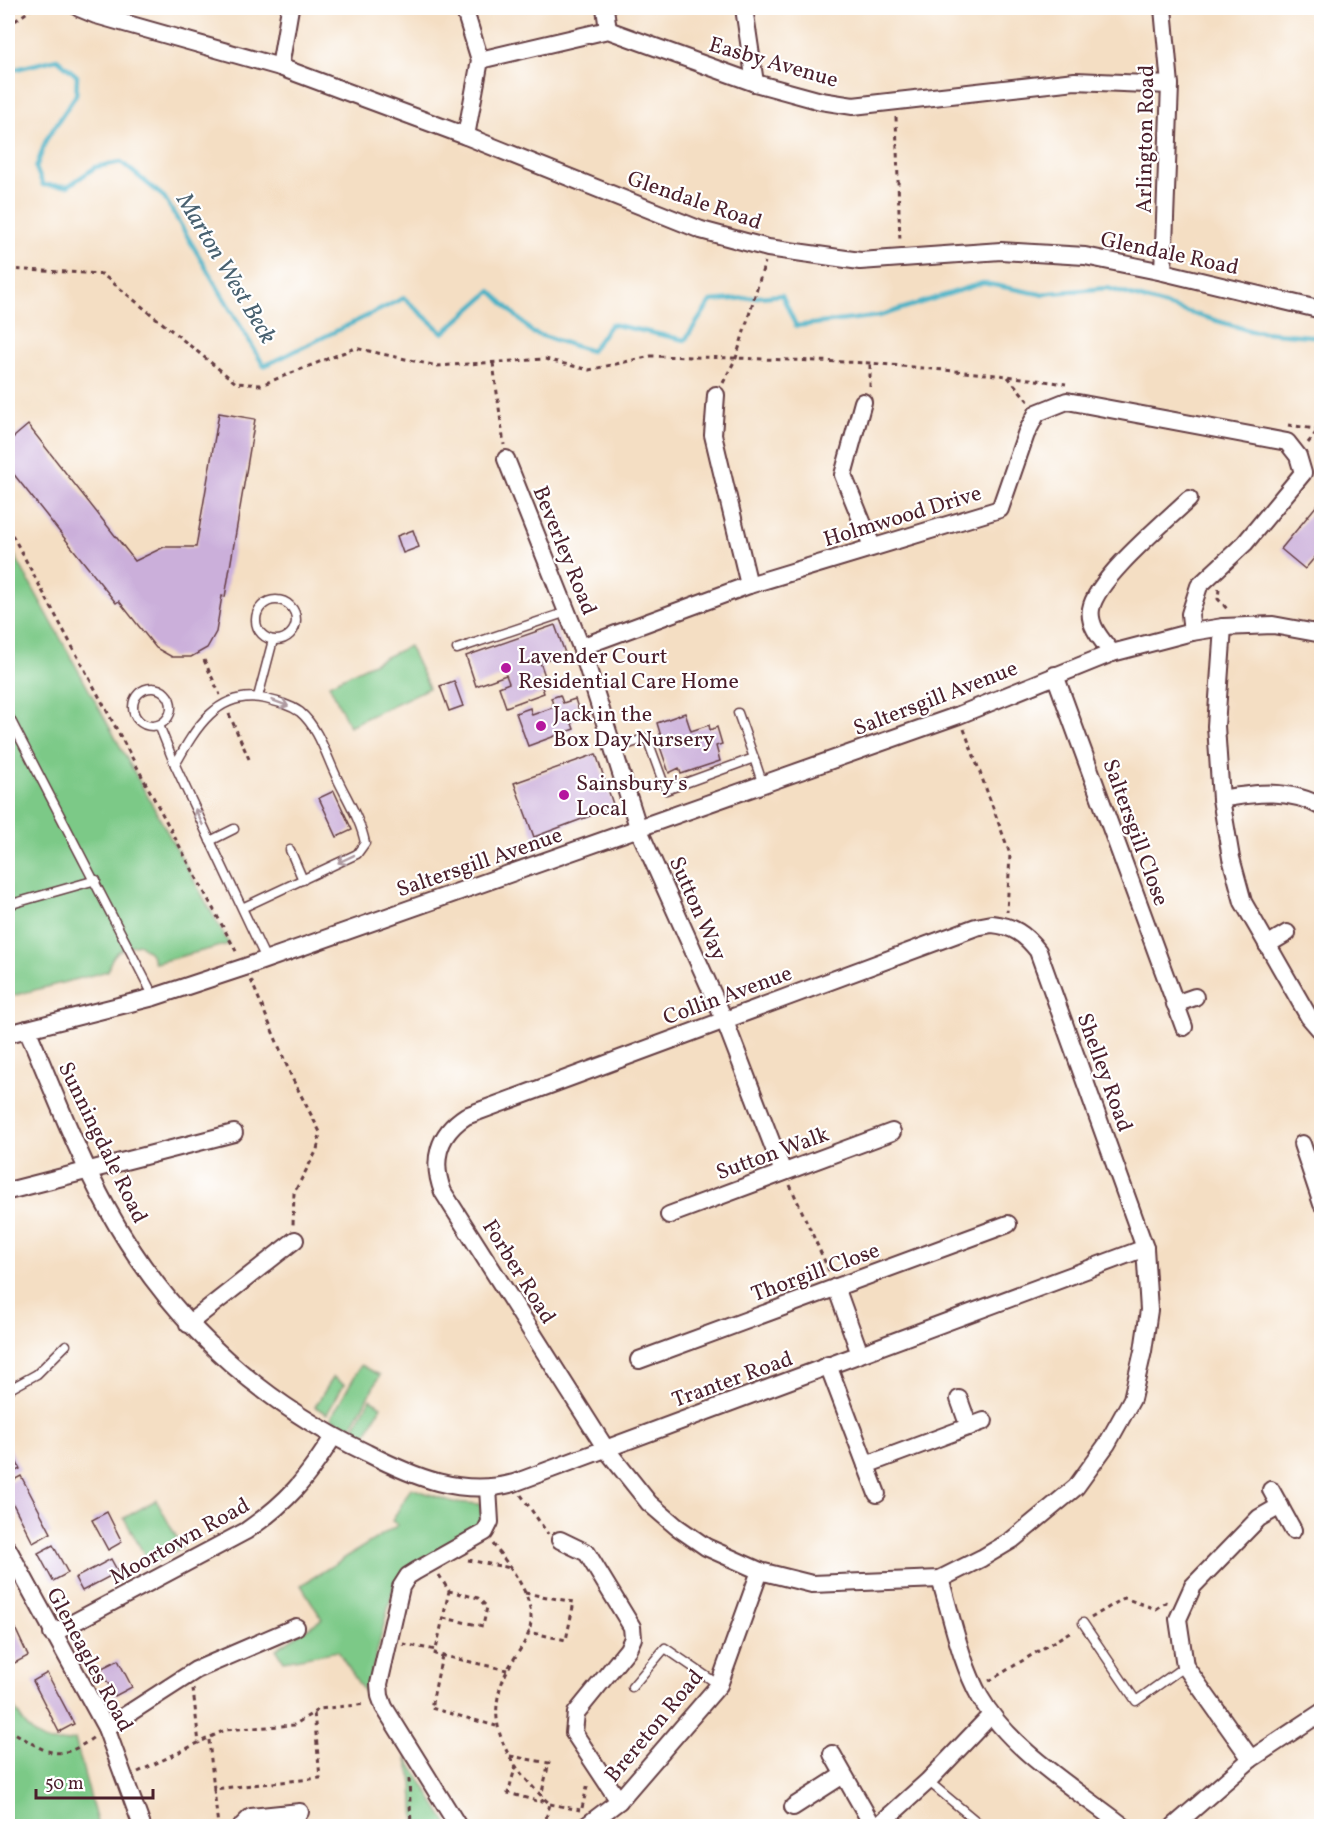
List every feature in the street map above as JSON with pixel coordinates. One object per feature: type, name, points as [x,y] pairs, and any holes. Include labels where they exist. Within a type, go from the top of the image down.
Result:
[{"type":"street","name":"Glendale Road","points":[[79,8],[96,15],[280,67],[466,136],[701,230],[768,248],[860,261],[1013,252],[1085,256],[1322,310]]},
{"type":"street","points":[[280,67],[290,8]]},
{"type":"street","points":[[464,8],[480,60],[466,136]]},
{"type":"street","points":[[480,60],[608,30],[605,8]]},
{"type":"street","points":[[744,8],[755,82]]},
{"type":"street","name":"Arlington Road","points":[[1163,272],[1170,85],[1164,8]]},
{"type":"street","name":"Easby Avenue","points":[[608,30],[755,82],[821,101],[853,106],[1075,81],[1170,85]]},
{"type":"street","points":[[716,395],[713,435],[749,585]]},
{"type":"street","points":[[1037,412],[1067,401],[1287,442],[1298,456],[1303,473],[1245,543],[1199,586],[1190,614],[1192,632]]},
{"type":"street","points":[[863,402],[843,475],[872,546]]},
{"type":"street","name":"Holmwood Drive","points":[[580,647],[749,585],[1000,509],[1026,434],[1037,412]]},
{"type":"street","name":"Beverley Road","points":[[506,459],[580,647],[639,830]]},
{"type":"street","points":[[1112,653],[1095,631],[1090,610],[1102,584],[1188,499]]},
{"type":"street","name":"Saltersgill Avenue","points":[[8,1034],[154,997],[245,967],[639,830],[958,715],[1112,653],[1192,632],[1223,627],[1273,626],[1322,634]]},
{"type":"street","points":[[1223,627],[1216,726],[1221,799],[1231,858],[1243,902],[1309,1017],[1322,1032]]},
{"type":"street","name":"Saltersgill Close","points":[[1055,675],[1184,1027]]},
{"type":"street","points":[[1221,799],[1264,792],[1287,794],[1320,803]]},
{"type":"street","name":"Sutton Way","points":[[639,830],[724,1019],[783,1172]]},
{"type":"street","name":"Collin Avenue","points":[[466,1116],[976,927],[1007,925]]},
{"type":"street","name":"Shelley Road","points":[[940,1579],[982,1558],[1045,1514],[1076,1487],[1107,1444],[1132,1399],[1149,1310],[1145,1248],[1038,951],[1030,940],[1007,925]]},
{"type":"street","points":[[1267,945],[1287,933]]},
{"type":"street","points":[[1176,1004],[1195,997]]},
{"type":"street","name":"Sunningdale Road","points":[[27,1029],[88,1170],[130,1247],[188,1324],[253,1384],[333,1437]]},
{"type":"street","name":"Forber Road","points":[[466,1116],[446,1133],[439,1146],[437,1177],[443,1192],[606,1449],[649,1503],[676,1527],[706,1547],[760,1571],[812,1584],[940,1579]]},
{"type":"street","name":"Sutton Walk","points":[[669,1215],[892,1132]]},
{"type":"street","points":[[8,1191],[234,1133]]},
{"type":"street","points":[[1302,1144],[1322,1204]]},
{"type":"street","name":"Thorgill Close","points":[[639,1360],[1008,1224]]},
{"type":"street","points":[[188,1324],[295,1240]]},
{"type":"street","name":"Tranter Road","points":[[333,1437],[381,1461],[446,1486],[488,1488],[514,1483],[1145,1248]]},
{"type":"street","points":[[836,1287],[860,1354]]},
{"type":"street","points":[[828,1365],[877,1494]]},
{"type":"street","points":[[866,1466],[976,1424],[959,1400]]},
{"type":"street","name":"Moortown Road","points":[[52,1634],[246,1531],[262,1520],[294,1493],[333,1437]]},
{"type":"street","points":[[458,1827],[407,1746],[380,1696],[379,1683],[401,1587],[408,1576],[485,1532],[490,1522],[488,1488]]},
{"type":"street","points":[[1271,1490],[1293,1530]]},
{"type":"street","points":[[1251,1758],[1185,1666],[1178,1619],[1193,1586],[1259,1518],[1280,1506]]},
{"type":"street","points":[[561,1540],[587,1553],[632,1627],[633,1638],[628,1649],[576,1713],[574,1733],[618,1801]]},
{"type":"street","name":"Gleneagles Road","points":[[8,1549],[52,1634],[106,1728],[122,1779],[142,1827]]},
{"type":"street","name":"Brereton Road","points":[[587,1819],[618,1801],[719,1685],[760,1571]]},
{"type":"street","points":[[940,1579],[968,1670],[991,1714],[1029,1753],[1123,1827]]},
{"type":"street","points":[[106,1728],[191,1673],[296,1627]]},
{"type":"street","points":[[1174,1827],[1251,1758],[1322,1712]]},
{"type":"street","points":[[878,1827],[928,1781],[991,1714]]},
{"type":"street","points":[[832,1754],[873,1827]]},
{"type":"street","points":[[793,1807],[843,1775]]},
{"type":"street","points":[[242,1827],[251,1817],[300,1812]]},
{"type":"lane","points":[[276,599],[288,604],[296,621],[291,633],[286,637],[273,640],[261,634],[255,622],[258,609],[269,600],[276,599]]},
{"type":"lane","points":[[457,649],[567,612]]},
{"type":"lane","points":[[258,697],[273,640]]},
{"type":"lane","points":[[145,688],[159,688],[168,697],[171,710],[159,725],[141,723],[133,714],[133,702],[145,688]]},
{"type":"lane","points":[[176,765],[193,732],[208,714],[224,703],[239,698],[258,697],[282,702],[300,712],[314,729],[363,835],[365,843],[357,854],[242,908]]},
{"type":"lane","points":[[738,713],[763,785]]},
{"type":"lane","points":[[8,716],[96,880],[154,997]]},
{"type":"lane","points":[[159,725],[210,841],[266,959]]},
{"type":"lane","points":[[613,749],[647,738],[666,790],[754,758]]},
{"type":"lane","points":[[210,841],[234,829]]},
{"type":"lane","points":[[290,850],[303,880]]},
{"type":"lane","points":[[8,905],[96,880]]},
{"type":"lane","points":[[8,1390],[37,1374],[66,1345]]},
{"type":"lane","points":[[1083,1623],[1136,1701],[1185,1666]]},
{"type":"lane","points":[[632,1687],[664,1648],[719,1685]]},
{"type":"lane","points":[[928,1781],[982,1827]]},
{"type":"path","points":[[8,26],[33,8]]},
{"type":"path","points":[[895,100],[901,258]]},
{"type":"path","points":[[716,395],[736,358],[768,248]]},
{"type":"path","points":[[8,269],[102,274],[236,383],[261,385],[355,348],[437,366],[545,359],[589,370],[651,356],[736,358],[870,363],[1007,376],[1037,412]]},
{"type":"path","points":[[493,363],[506,459]]},
{"type":"path","points":[[863,402],[870,390],[870,363]]},
{"type":"path","points":[[8,527],[245,967],[292,1078],[320,1132],[318,1150],[294,1193],[295,1240]]},
{"type":"path","points":[[1220,583],[1218,598],[1226,610],[1233,613]]},
{"type":"path","points":[[958,715],[1010,854],[1007,925]]},
{"type":"path","points":[[783,1172],[836,1287]]},
{"type":"path","points":[[514,1483],[544,1532],[561,1540]]},
{"type":"path","points":[[485,1532],[511,1568],[525,1593],[531,1622],[507,1670],[499,1696],[496,1726],[498,1736],[510,1756],[543,1798],[550,1804],[587,1819],[593,1762]]},
{"type":"path","points":[[456,1550],[461,1559],[511,1568]]},
{"type":"path","points":[[432,1562],[449,1591],[435,1654],[507,1670]]},
{"type":"path","points":[[443,1618],[483,1626],[487,1606],[478,1598],[449,1591]]},
{"type":"path","points":[[525,1593],[574,1602],[566,1640],[528,1632]]},
{"type":"path","points":[[389,1641],[436,1650]]},
{"type":"path","points":[[442,1656],[431,1708],[496,1726]]},
{"type":"path","points":[[191,1673],[199,1744]]},
{"type":"path","points":[[122,1779],[209,1740],[225,1730],[294,1725],[319,1709],[366,1704],[380,1696]]},
{"type":"path","points":[[214,1789],[320,1778],[314,1712]]},
{"type":"path","points":[[8,1730],[57,1754],[76,1750],[106,1728]]},
{"type":"path","points":[[209,1740],[218,1827]]},
{"type":"path","points":[[510,1756],[549,1763],[541,1802],[508,1793],[516,1764]]},
{"type":"path","points":[[409,1774],[411,1827]]},
{"type":"path","points":[[544,1827],[550,1804]]},
{"type":"green space","points":[[8,543],[229,944],[155,963],[150,953],[139,944],[122,949],[114,955],[108,971],[8,997]]},
{"type":"green space","points":[[409,646],[429,688],[349,726],[329,684]]},
{"type":"green space","points":[[361,1365],[380,1375],[350,1429],[331,1418]]},
{"type":"green space","points":[[333,1377],[344,1384],[327,1414],[315,1407]]},
{"type":"green space","points":[[370,1399],[381,1406],[365,1436],[353,1430]]},
{"type":"green space","points":[[411,1488],[453,1502],[480,1504],[483,1523],[394,1585],[366,1695],[338,1651],[284,1661],[276,1649],[322,1619],[301,1585],[398,1525],[392,1521]]},
{"type":"green space","points":[[156,1500],[182,1547],[150,1565],[124,1518]]},
{"type":"green space","points":[[8,1698],[27,1727],[42,1739],[62,1742],[75,1739],[98,1826],[8,1826]]},
{"type":"green space","points":[[406,1757],[449,1826],[415,1826],[413,1783]]},
{"type":"building","points":[[219,413],[255,419],[225,597],[222,596],[216,632],[207,648],[191,657],[172,657],[156,648],[119,601],[116,603],[8,467],[8,442],[28,425],[135,561],[164,547],[196,547]]},
{"type":"building","points":[[1317,505],[1322,509],[1322,549],[1305,569],[1281,549]]},
{"type":"building","points":[[413,530],[419,547],[403,553],[397,536]]},
{"type":"building","name":"Lavender Court Residential Care Home","points":[[555,625],[565,653],[540,662],[545,676],[539,678],[544,693],[506,707],[499,687],[509,683],[506,675],[476,686],[466,656]]},
{"type":"building","points":[[454,681],[463,706],[449,711],[440,686]]},
{"type":"building","name":"Jack in the Box Day Nursery","points":[[560,695],[563,703],[575,699],[581,717],[571,721],[574,729],[528,746],[516,713],[530,708],[532,715],[554,707],[551,698]]},
{"type":"building","points":[[685,713],[691,731],[709,725],[710,730],[717,727],[722,744],[716,746],[720,761],[681,774],[679,768],[669,773],[659,744],[663,743],[657,723]]},
{"type":"building","name":"Sainsbury's Local","points":[[596,754],[614,807],[534,837],[514,783]]},
{"type":"building","points":[[334,791],[352,830],[337,837],[319,798]]},
{"type":"building","points":[[8,1444],[20,1469],[8,1475]]},
{"type":"building","points":[[21,1476],[51,1533],[33,1543],[8,1494],[8,1483]]},
{"type":"building","points":[[107,1512],[122,1542],[108,1550],[92,1520]]},
{"type":"building","points":[[53,1545],[68,1573],[53,1581],[38,1553]]},
{"type":"building","points":[[111,1559],[118,1572],[82,1591],[75,1578]]},
{"type":"building","points":[[8,1598],[13,1609],[8,1611]]},
{"type":"building","points":[[8,1613],[28,1656],[9,1666],[8,1662]]},
{"type":"building","points":[[118,1660],[132,1687],[115,1696],[100,1669]]},
{"type":"building","points":[[47,1673],[74,1724],[59,1732],[33,1681]]},
{"type":"waterway","name":"Marton West Beck","points":[[8,71],[57,59],[77,76],[76,95],[46,140],[36,168],[43,185],[68,186],[96,167],[121,162],[164,197],[264,366],[404,298],[443,333],[491,291],[533,333],[591,351],[611,324],[685,340],[711,301],[782,295],[796,326],[879,316],[983,283],[1040,294],[1107,288],[1251,331],[1322,337]]},
{"type":"place","name":"Lavender Court Residential Care Home","points":[[506,668]]},
{"type":"place","name":"Jack in the Box Day Nursery","points":[[541,726]]},
{"type":"place","name":"Sainsbury's Local","points":[[564,795]]}]
